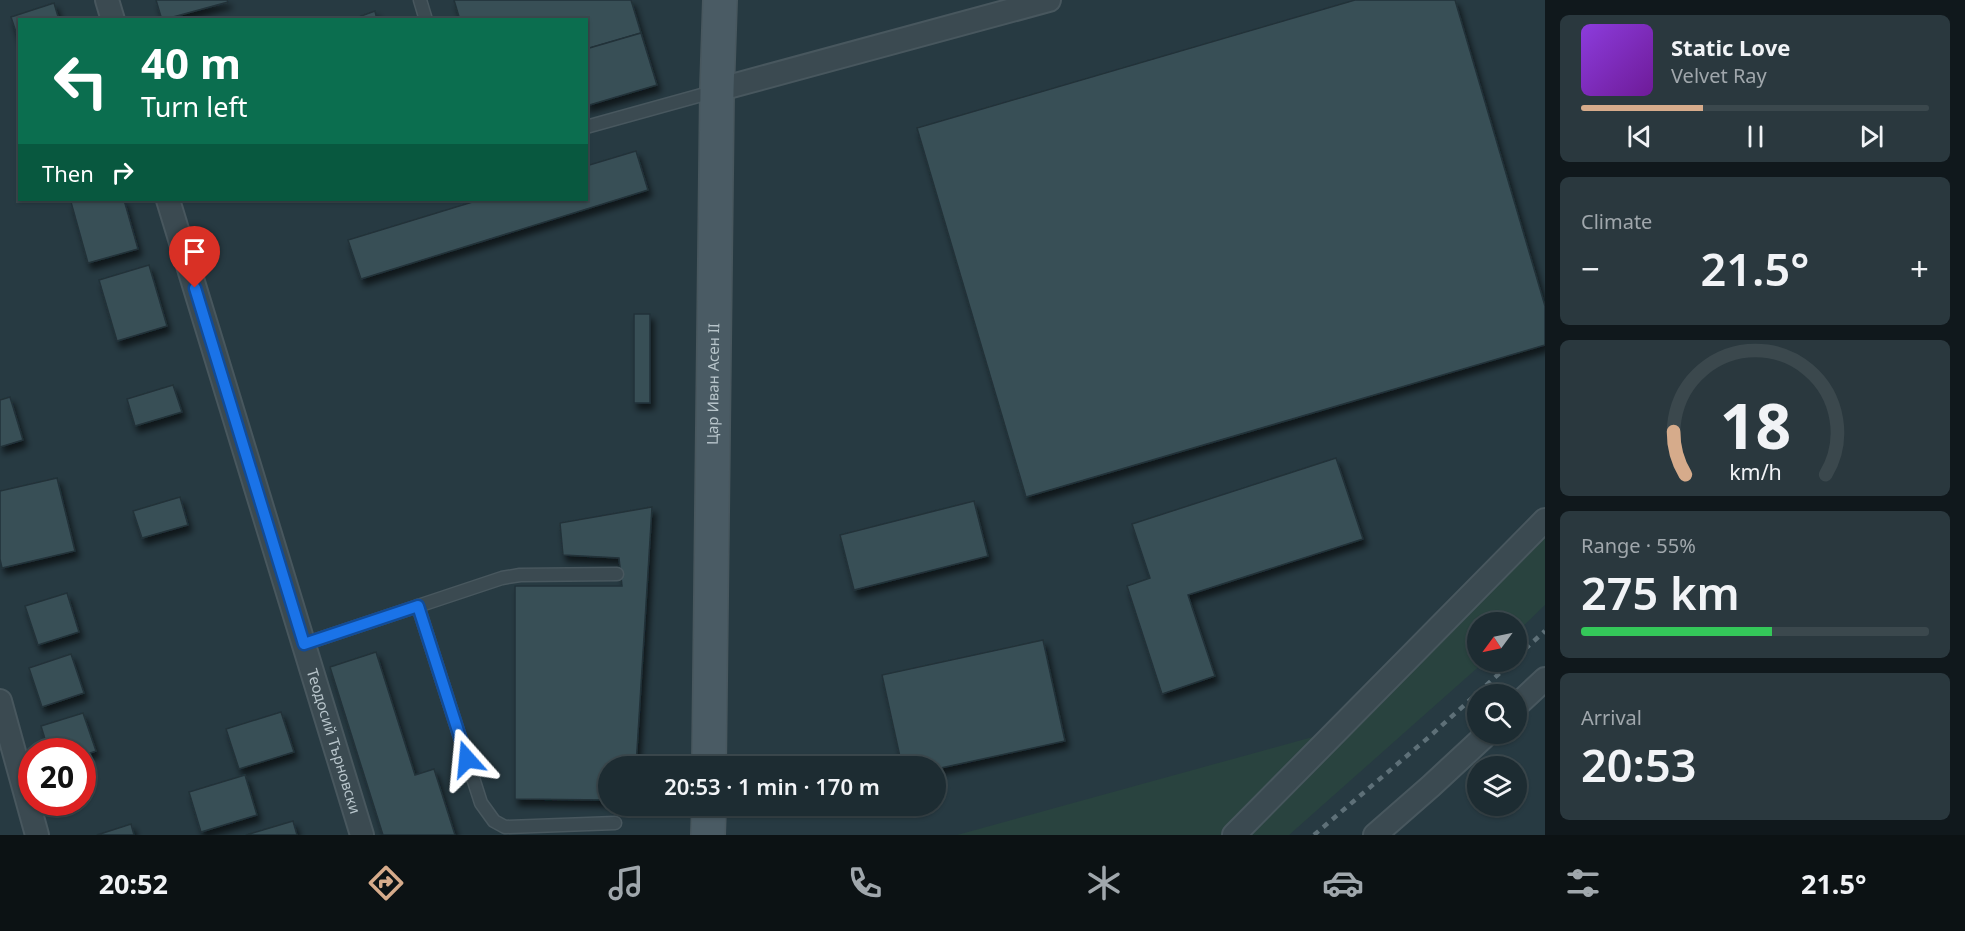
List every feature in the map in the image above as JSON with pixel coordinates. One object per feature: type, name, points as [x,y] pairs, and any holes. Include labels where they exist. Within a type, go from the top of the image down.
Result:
[{"type":"main road","name":"Цар Иван Асен II","points":[[709,756],[720,0]]},
{"type":"main road","points":[[708,816],[708,835]]},
{"type":"street","points":[[107,0],[112,18]]},
{"type":"street","points":[[717,90],[1049,0]]},
{"type":"street","name":"Теодосий Търновски","points":[[168,201],[362,835]]},
{"type":"street","points":[[1234,835],[1545,520]]},
{"type":"street","points":[[1527,696],[1545,679]]},
{"type":"street","points":[[0,701],[37,835]]},
{"type":"street","points":[[1375,835],[1476,744]]},
{"type":"lane","points":[[420,0],[425,18]]},
{"type":"lane","points":[[588,126],[717,90]]},
{"type":"lane","points":[[304,644],[502,578],[520,575],[617,574]]},
{"type":"lane","points":[[418,606],[481,802],[494,821],[505,827],[615,823]]},
{"type":"green space","points":[[1545,520],[1545,605],[1527,622],[1527,612],[1467,612],[1467,672],[1473,672],[1289,835],[957,835],[1338,730]]},
{"type":"building","points":[[156,0],[227,0],[228,2],[169,18],[161,18]]},
{"type":"building","points":[[454,0],[631,0],[641,33],[588,48],[588,18],[459,18]]},
{"type":"building","points":[[1355,0],[1455,0],[1545,306],[1545,345],[1026,497],[917,128]]},
{"type":"building","points":[[54,3],[58,18],[18,18],[18,38],[11,17]]},
{"type":"building","points":[[375,11],[377,18],[356,18]]},
{"type":"building","points":[[641,33],[657,85],[588,105],[588,48]]},
{"type":"building","points":[[636,151],[648,190],[361,279],[348,240],[476,201],[588,201],[588,165]]},
{"type":"building","points":[[124,201],[138,249],[88,263],[71,202]]},
{"type":"building","points":[[149,265],[167,326],[117,341],[99,280]]},
{"type":"building","points":[[634,314],[650,314],[650,403],[634,403]]},
{"type":"building","points":[[173,385],[182,412],[135,426],[127,399]]},
{"type":"building","points":[[10,397],[23,440],[0,447],[0,400]]},
{"type":"building","points":[[1336,458],[1363,539],[1188,595],[1215,676],[1162,694],[1127,586],[1150,578],[1132,524]]},
{"type":"building","points":[[57,478],[75,551],[2,568],[0,491]]},
{"type":"building","points":[[180,497],[188,525],[142,538],[133,511]]},
{"type":"building","points":[[974,501],[988,556],[854,590],[840,535]]},
{"type":"building","points":[[652,507],[637,756],[598,756],[598,800],[515,799],[515,586],[622,586],[619,558],[563,555],[560,523]]},
{"type":"building","points":[[67,593],[79,632],[38,645],[25,606]]},
{"type":"building","points":[[1043,640],[1065,741],[946,767],[946,756],[900,756],[882,675]]},
{"type":"building","points":[[376,652],[415,775],[434,769],[455,835],[383,835],[330,667]]},
{"type":"building","points":[[71,654],[84,693],[42,707],[29,668]]},
{"type":"building","points":[[281,712],[294,752],[239,769],[226,729]]},
{"type":"building","points":[[83,713],[92,738],[45,738],[41,726]]},
{"type":"building","points":[[245,775],[257,815],[201,832],[189,792]]},
{"type":"building","points":[[293,821],[297,835],[246,835]]},
{"type":"building","points":[[131,824],[134,835],[97,835]]},
{"type":"railway","points":[[1527,647],[1545,631]]},
{"type":"railway","points":[[1314,835],[1501,672]]},
{"type":"route","points":[[195,288],[304,644],[418,606],[467,759]]}]
